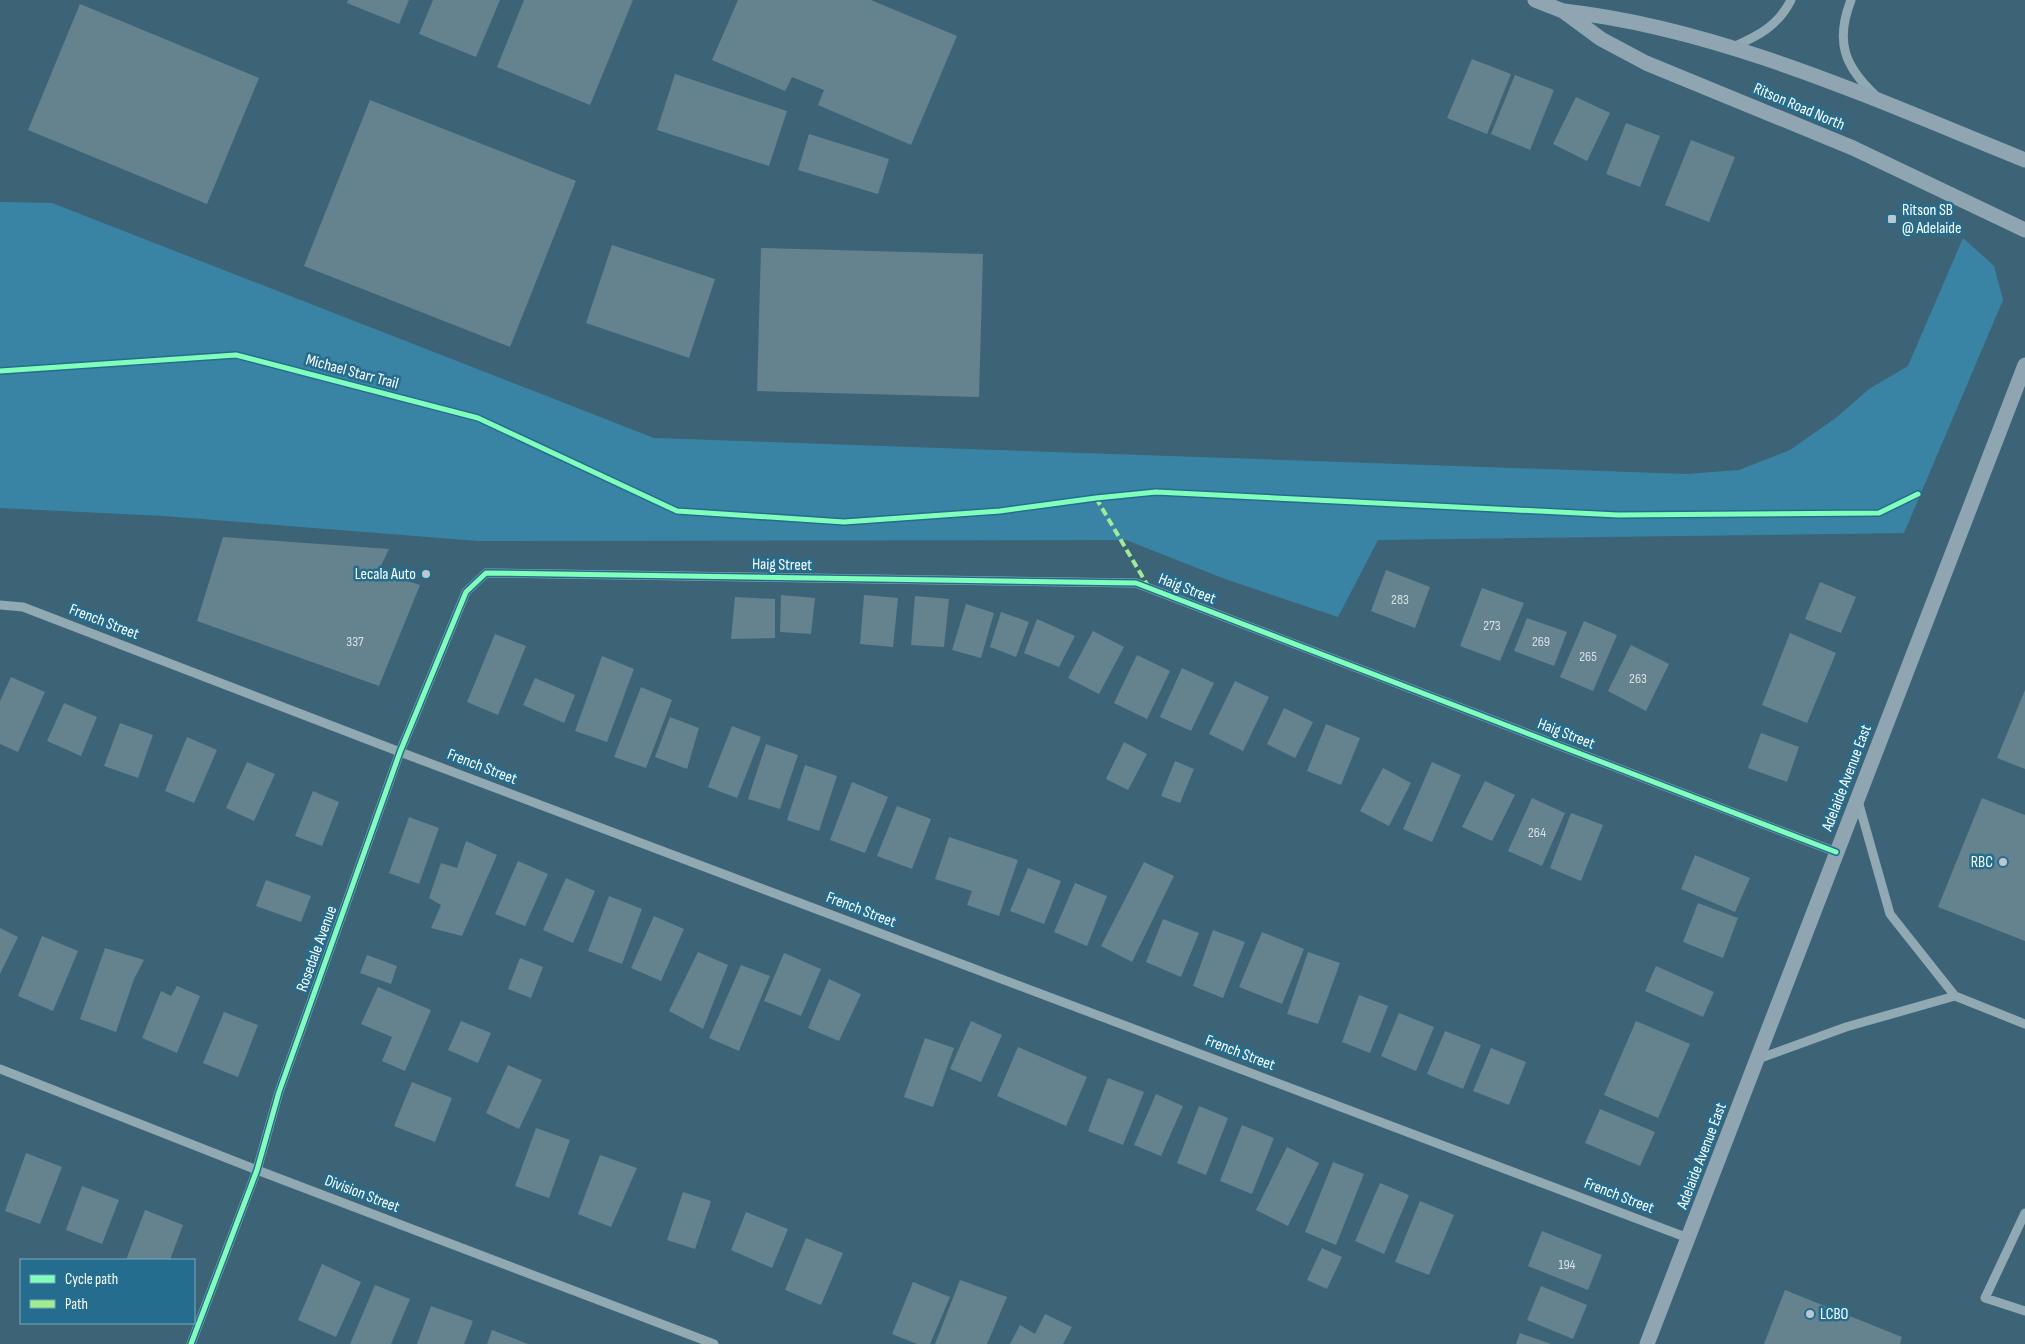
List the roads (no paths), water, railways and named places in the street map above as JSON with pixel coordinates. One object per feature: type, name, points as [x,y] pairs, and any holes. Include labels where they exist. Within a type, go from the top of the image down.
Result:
[{"type":"main road","name":"Ritson Road North","points":[[1535,0],[1563,11],[1601,39],[1646,63],[1853,148],[2025,230]]},
{"type":"main road","name":"Ritson Road North","points":[[1563,11],[1611,16],[1730,48],[1884,104],[2025,160]]},
{"type":"main road","name":"Adelaide Avenue East","points":[[1647,1344],[2025,365]]},
{"type":"street","points":[[1730,48],[1761,34],[1778,21],[1791,0]]},
{"type":"street","points":[[1851,0],[1844,26],[1843,44],[1849,66],[1860,81],[1884,104]]},
{"type":"street","name":"Rosedale Avenue","points":[[191,1344],[257,1170],[279,1092],[400,752],[466,592],[486,573]]},
{"type":"street","name":"Haig Street","points":[[486,573],[1136,583],[1836,852]]},
{"type":"street","name":"French Street","points":[[0,605],[23,607],[400,752],[1688,1238]]},
{"type":"street","points":[[1858,799],[1890,914],[1955,996],[2025,1024]]},
{"type":"street","points":[[1758,1059],[1846,1027],[1955,996]]},
{"type":"street","name":"Division Street","points":[[0,1070],[714,1344]]},
{"type":"street","points":[[2025,1213],[1985,1298],[2025,1311]]},
{"type":"place","name":"Ritson SB @ Adelaide","points":[[1892,219]]},
{"type":"place","name":"Lecala Auto","points":[[426,574]]},
{"type":"place","name":"RBC","points":[[2003,862]]},
{"type":"place","name":"LCBO","points":[[1810,1314]]}]
